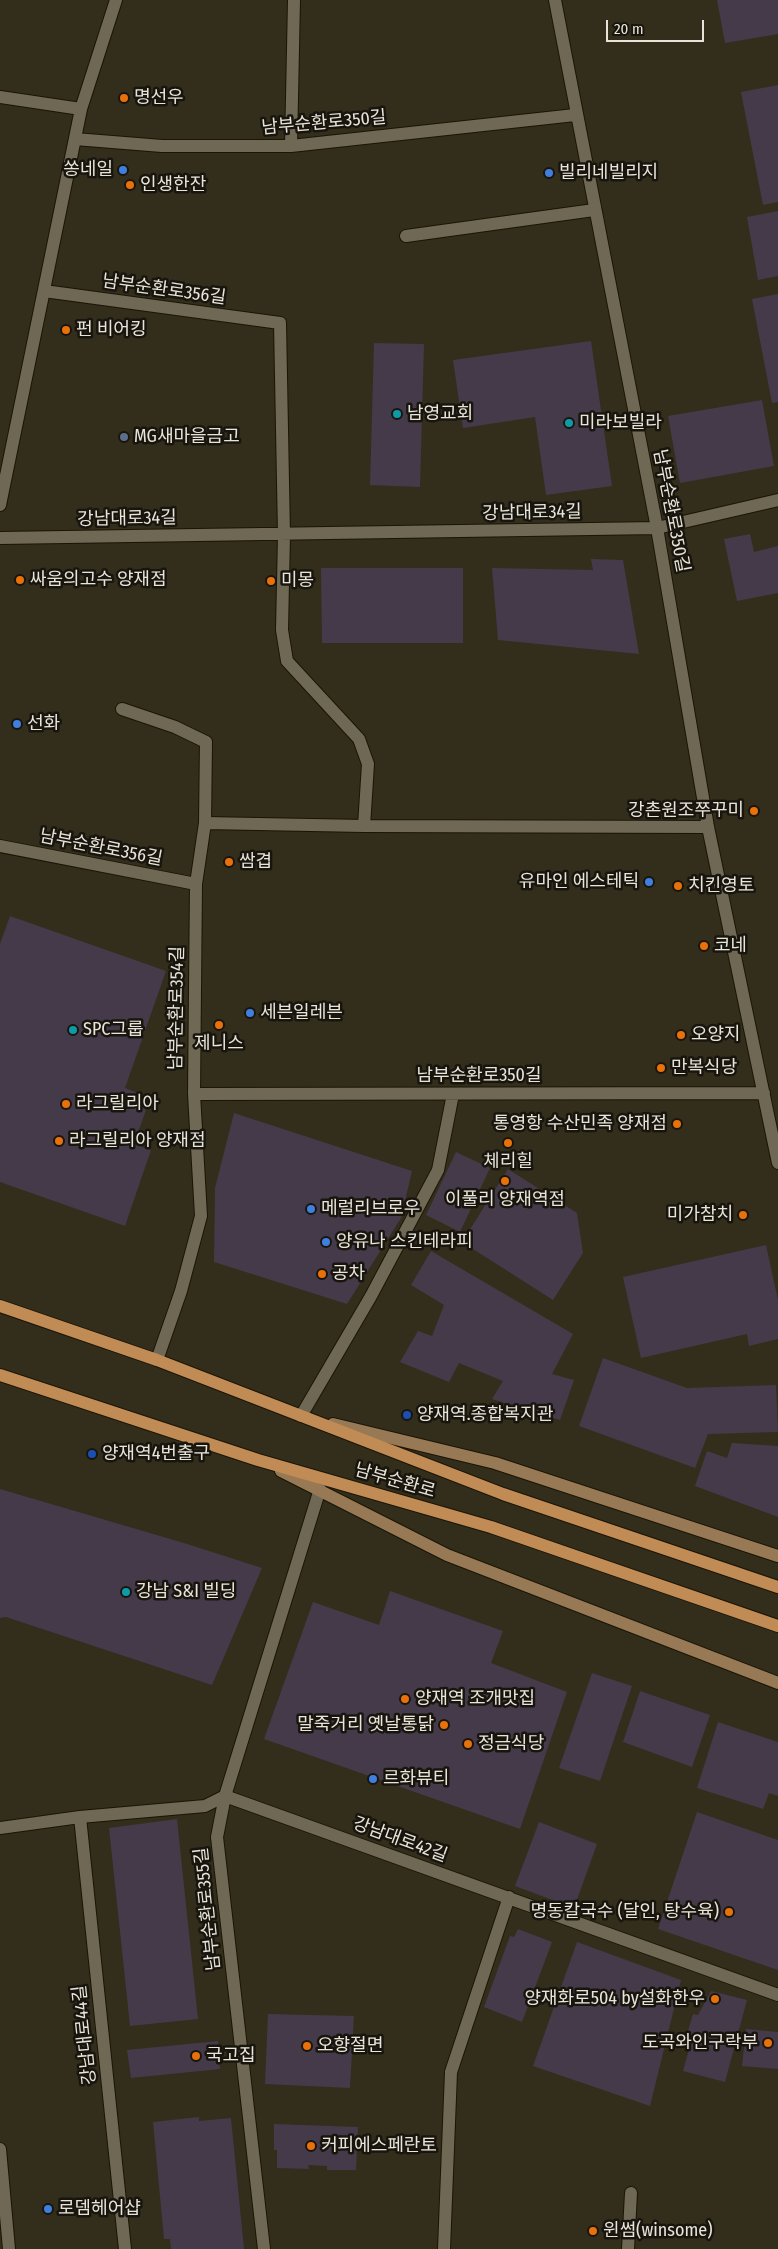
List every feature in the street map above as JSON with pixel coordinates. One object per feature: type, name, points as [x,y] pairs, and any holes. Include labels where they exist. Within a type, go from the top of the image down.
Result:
[{"type":"main road","name":"남부순환로","points":[[0,1306],[157,1360],[503,1494],[778,1587]]},
{"type":"main road","name":"남부순환로","points":[[0,1375],[258,1460],[492,1528],[778,1626]]},
{"type":"main road","points":[[301,1416],[495,1462],[778,1556]]},
{"type":"main road","points":[[258,1460],[320,1489],[447,1555],[778,1683]]},
{"type":"street","points":[[0,506],[81,109],[116,0]]},
{"type":"street","points":[[291,146],[294,0]]},
{"type":"street","name":"남부순환로350길","points":[[555,0],[575,115],[657,528],[708,827],[778,1163]]},
{"type":"street","points":[[0,97],[81,109]]},
{"type":"street","name":"남부순환로350길","points":[[75,139],[162,146],[291,146],[575,115]]},
{"type":"street","points":[[406,236],[594,210]]},
{"type":"street","name":"남부순환로356길","points":[[44,291],[280,323],[284,535]]},
{"type":"street","name":"강남대로34길","points":[[0,538],[657,528],[778,500]]},
{"type":"street","points":[[284,535],[282,630],[287,661],[360,739],[368,764],[364,826]]},
{"type":"street","name":"남부순환로354길","points":[[122,709],[175,727],[206,742],[204,823],[196,884],[194,1094],[201,1216],[181,1291],[157,1360]]},
{"type":"street","points":[[204,823],[364,826],[708,827]]},
{"type":"street","name":"남부순환로356길","points":[[0,846],[196,884]]},
{"type":"street","name":"남부순환로350길","points":[[194,1094],[764,1093]]},
{"type":"street","points":[[301,1416],[371,1296],[438,1170],[453,1094]]},
{"type":"street","name":"남부순환로355길","points":[[264,2249],[217,1837],[225,1796],[320,1489]]},
{"type":"street","points":[[0,1828],[80,1817],[205,1806],[225,1796]]},
{"type":"street","name":"강남대로42길","points":[[225,1796],[778,1995]]},
{"type":"street","name":"강남대로44길","points":[[80,1817],[125,2249]]},
{"type":"street","points":[[444,2249],[452,2072],[509,1897]]},
{"type":"street","points":[[0,2149],[9,2249]]},
{"type":"street","points":[[628,2249],[631,2193]]},
{"type":"building","points":[[717,0],[778,0],[778,34],[725,43]]},
{"type":"building","points":[[778,85],[778,202],[763,205],[741,92]]},
{"type":"building","points":[[778,211],[778,276],[758,280],[747,217]]},
{"type":"building","points":[[778,294],[778,402],[772,403],[752,299]]},
{"type":"building","name":"미라보빌라","points":[[591,341],[612,486],[546,495],[535,417],[463,428],[453,360]]},
{"type":"building","name":"남영교회","points":[[374,343],[424,344],[420,487],[370,485]]},
{"type":"building","points":[[762,400],[774,466],[680,483],[668,416]]},
{"type":"building","points":[[750,534],[754,552],[778,546],[778,593],[737,601],[724,539]]},
{"type":"building","points":[[591,559],[623,560],[639,654],[498,640],[492,568],[593,570]]},
{"type":"building","points":[[321,568],[463,568],[463,643],[322,643]]},
{"type":"building","name":"SPC그룹","points":[[10,916],[166,971],[125,1088],[150,1098],[134,1144],[151,1150],[125,1226],[0,1182],[0,944]]},
{"type":"building","points":[[234,1113],[412,1171],[401,1218],[347,1304],[214,1262],[215,1188]]},
{"type":"building","points":[[456,1152],[490,1168],[460,1232],[426,1215]]},
{"type":"building","points":[[508,1169],[577,1213],[583,1253],[553,1300],[462,1242]]},
{"type":"building","points":[[766,1245],[778,1300],[778,1339],[749,1346],[747,1334],[641,1358],[623,1277]]},
{"type":"building","points":[[431,1251],[573,1334],[552,1374],[574,1380],[560,1420],[492,1399],[503,1381],[459,1363],[449,1382],[400,1362],[418,1331],[432,1336],[444,1305],[411,1285]]},
{"type":"building","points":[[603,1358],[687,1388],[776,1385],[778,1432],[708,1434],[695,1468],[579,1426]]},
{"type":"building","points":[[732,1443],[778,1446],[778,1517],[695,1486],[707,1451],[727,1458]]},
{"type":"building","name":"강남 S&I 빌딩","points":[[0,1489],[262,1568],[212,1685],[6,1617],[0,1618]]},
{"type":"building","points":[[390,1591],[503,1631],[491,1663],[567,1692],[520,1829],[264,1739],[313,1602],[379,1625]]},
{"type":"building","points":[[592,1673],[632,1686],[600,1781],[559,1768]]},
{"type":"building","points":[[640,1691],[710,1715],[692,1767],[623,1742]]},
{"type":"building","points":[[718,1722],[778,1742],[778,1796],[769,1793],[763,1809],[697,1788]]},
{"type":"building","points":[[697,1812],[778,1840],[778,1970],[658,1929]]},
{"type":"building","points":[[177,1819],[198,2019],[130,2026],[109,1828]]},
{"type":"building","points":[[539,1822],[597,1844],[574,1908],[515,1886]]},
{"type":"building","points":[[518,1929],[552,1942],[522,2022],[484,2007],[510,1936],[514,1937]]},
{"type":"building","points":[[577,1942],[681,1980],[650,2106],[533,2066]]},
{"type":"building","points":[[711,1991],[747,2000],[725,2082],[683,2071],[692,2039],[686,2037],[693,2014],[698,2015]]},
{"type":"building","points":[[268,2014],[354,2016],[350,2088],[265,2084]]},
{"type":"building","points":[[746,2029],[778,2032],[778,2069],[742,2066]]},
{"type":"building","points":[[218,2041],[220,2069],[131,2078],[127,2050]]},
{"type":"building","points":[[199,2117],[199,2121],[231,2118],[244,2249],[171,2249],[170,2239],[164,2239],[153,2122]]},
{"type":"building","points":[[274,2124],[358,2127],[356,2170],[327,2170],[327,2166],[308,2165],[309,2169],[277,2168],[277,2150],[274,2150]]},
{"type":"place","name":"명선우","points":[[124,98]]},
{"type":"place","name":"쏭네일","points":[[123,170]]},
{"type":"place","name":"빌리네빌리지","points":[[549,173]]},
{"type":"place","name":"인생한잔","points":[[130,185]]},
{"type":"place","name":"펀 비어킹","points":[[66,330]]},
{"type":"place","name":"남영교회","points":[[397,414]]},
{"type":"place","name":"미라보빌라","points":[[569,423]]},
{"type":"place","name":"MG새마을금고","points":[[124,437]]},
{"type":"place","name":"싸움의고수 양재점","points":[[20,580]]},
{"type":"place","name":"미몽","points":[[271,581]]},
{"type":"place","name":"선화","points":[[17,724]]},
{"type":"place","name":"강촌원조쭈꾸미","points":[[754,811]]},
{"type":"place","name":"쌈겹","points":[[229,862]]},
{"type":"place","name":"유마인 에스테틱","points":[[649,882]]},
{"type":"place","name":"치킨영토","points":[[678,886]]},
{"type":"place","name":"코네","points":[[704,946]]},
{"type":"place","name":"세븐일레븐","points":[[250,1013]]},
{"type":"place","name":"제니스","points":[[219,1025]]},
{"type":"place","name":"SPC그룹","points":[[73,1030]]},
{"type":"place","name":"오양지","points":[[681,1035]]},
{"type":"place","name":"만복식당","points":[[661,1068]]},
{"type":"place","name":"라그릴리아","points":[[66,1104]]},
{"type":"place","name":"통영항 수산민족 양재점","points":[[677,1124]]},
{"type":"place","name":"라그릴리아 양재점","points":[[59,1141]]},
{"type":"place","name":"체리힐","points":[[508,1143]]},
{"type":"place","name":"이풀리 양재역점","points":[[505,1181]]},
{"type":"place","name":"메럴리브로우","points":[[311,1209]]},
{"type":"place","name":"미가참치","points":[[743,1215]]},
{"type":"place","name":"양유나 스킨테라피","points":[[326,1242]]},
{"type":"place","name":"공차","points":[[322,1274]]},
{"type":"place","name":"양재역.종합복지관","points":[[407,1415]]},
{"type":"place","name":"양재역4번출구","points":[[92,1454]]},
{"type":"place","name":"강남 S&I 빌딩","points":[[126,1592]]},
{"type":"place","name":"양재역 조개맛집","points":[[405,1699]]},
{"type":"place","name":"말죽거리 옛날통닭","points":[[444,1725]]},
{"type":"place","name":"정금식당","points":[[468,1744]]},
{"type":"place","name":"르화뷰티","points":[[373,1779]]},
{"type":"place","name":"명동칼국수 (달인, 탕수육)","points":[[729,1912]]},
{"type":"place","name":"양재화로504 by설화한우","points":[[715,1999]]},
{"type":"place","name":"도곡와인구락부","points":[[768,2043]]},
{"type":"place","name":"오향절면","points":[[307,2046]]},
{"type":"place","name":"국고집","points":[[196,2056]]},
{"type":"place","name":"커피에스페란토","points":[[311,2146]]},
{"type":"place","name":"로뎀헤어샵","points":[[48,2209]]},
{"type":"place","name":"윈썸(winsome)","points":[[593,2231]]}]
